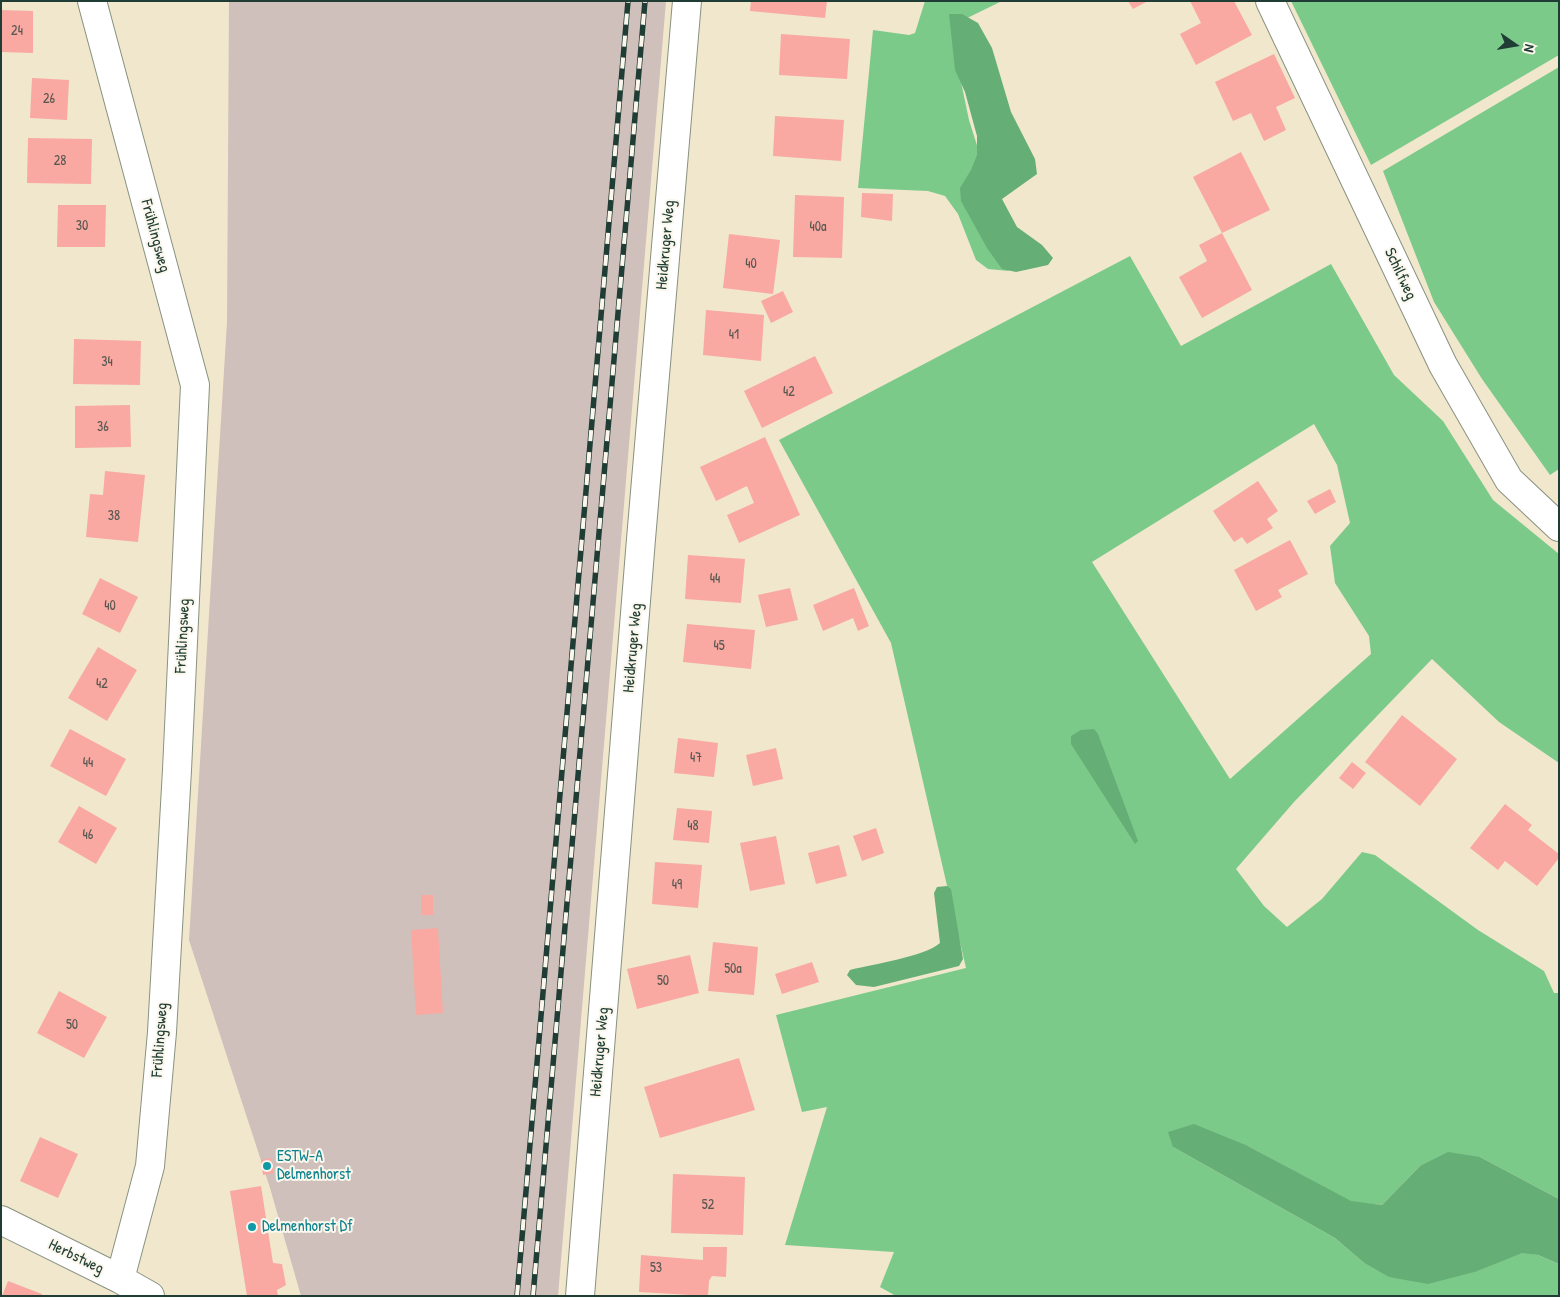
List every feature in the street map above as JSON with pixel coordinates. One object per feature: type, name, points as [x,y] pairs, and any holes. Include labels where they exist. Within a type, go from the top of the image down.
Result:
[{"type":"street","name":"Frühlingsweg","points":[[92,1],[196,385],[177,770],[161,1041],[150,1166],[120,1279]]},
{"type":"street","name":"Heidkruger Weg","points":[[580,1296],[641,539],[687,1]]},
{"type":"street","name":"Schilfweg","points":[[1270,1],[1443,364],[1509,480],[1559,527]]},
{"type":"street","name":"Herbstweg","points":[[1,1220],[120,1279],[150,1296]]},
{"type":"shaded area","points":[[229,1],[666,1],[558,1296],[301,1296],[270,1188],[189,940],[227,322]]},
{"type":"green space","points":[[925,1],[1002,1],[955,24],[960,77],[969,120],[980,155],[962,197],[1009,271],[988,269],[976,260],[958,214],[945,196],[928,191],[858,188],[873,30],[909,35],[915,33]]},
{"type":"green space","points":[[1291,1],[1559,1],[1559,55],[1371,165]]},
{"type":"green space","points":[[949,14],[962,14],[978,23],[992,48],[1011,112],[1035,159],[1037,174],[1002,199],[1017,227],[1042,245],[1053,258],[1048,265],[1016,272],[1002,269],[987,248],[961,201],[960,188],[971,170],[977,155],[977,136],[965,92],[955,70]]},
{"type":"green space","points":[[1559,67],[1559,469],[1550,475],[1482,379],[1434,302],[1383,171]]},
{"type":"green space","points":[[1130,256],[1181,346],[1331,264],[1394,375],[1443,421],[1493,500],[1559,554],[1559,763],[1499,722],[1432,659],[1294,802],[1236,869],[1264,906],[1287,927],[1322,899],[1362,852],[1375,855],[1478,930],[1544,971],[1554,993],[1559,993],[1559,1199],[1480,1157],[1420,1166],[1382,1205],[1351,1202],[1248,1146],[1173,1147],[1335,1238],[1363,1262],[1478,1271],[1522,1252],[1538,1255],[1559,1264],[1559,1296],[896,1296],[880,1287],[894,1252],[785,1245],[827,1107],[802,1112],[776,1015],[966,968],[891,643],[779,440]],"holes":[[[1314,424],[1337,465],[1350,523],[1330,546],[1335,583],[1369,636],[1371,654],[1230,779],[1092,562]]]},
{"type":"green space","points":[[1094,729],[1098,734],[1138,841],[1135,844],[1071,744],[1071,736],[1081,730]]},
{"type":"green space","points":[[947,886],[951,889],[963,959],[959,966],[874,987],[856,985],[847,975],[850,970],[898,960],[932,948],[940,943],[934,893],[937,887]]},
{"type":"green space","points":[[1194,1124],[1248,1146],[1351,1201],[1382,1205],[1420,1166],[1448,1152],[1480,1157],[1559,1199],[1559,1264],[1538,1255],[1522,1253],[1478,1271],[1428,1284],[1389,1277],[1363,1262],[1335,1238],[1173,1147],[1168,1132]]},
{"type":"building","points":[[751,1],[827,1],[825,18],[750,11]]},
{"type":"building","points":[[1128,1],[1148,1],[1133,9]]},
{"type":"building","points":[[1190,1],[1234,1],[1252,35],[1196,65],[1180,34],[1201,23]]},
{"type":"building","points":[[1,10],[33,11],[33,53],[1,52]]},
{"type":"building","points":[[781,34],[850,39],[847,79],[779,75]]},
{"type":"building","points":[[1274,54],[1295,98],[1276,107],[1286,130],[1264,141],[1251,113],[1233,121],[1215,82]]},
{"type":"building","points":[[32,78],[69,80],[67,120],[30,118]]},
{"type":"building","points":[[775,116],[844,120],[841,161],[773,156]]},
{"type":"building","points":[[28,138],[92,139],[91,184],[27,183]]},
{"type":"building","points":[[1241,152],[1270,210],[1222,233],[1193,177]]},
{"type":"building","points":[[862,193],[893,194],[892,221],[861,217]]},
{"type":"building","points":[[795,195],[844,197],[842,258],[793,257]]},
{"type":"building","points":[[58,205],[106,205],[105,247],[57,247]]},
{"type":"building","points":[[1222,233],[1252,290],[1202,318],[1179,277],[1207,261],[1199,245]]},
{"type":"building","points":[[729,234],[780,240],[773,294],[723,288]]},
{"type":"building","points":[[783,291],[793,312],[771,323],[761,301]]},
{"type":"building","points":[[706,310],[764,315],[761,361],[703,355]]},
{"type":"building","points":[[74,339],[141,341],[140,385],[73,384]]},
{"type":"building","points":[[815,356],[833,393],[762,428],[744,391]]},
{"type":"building","points":[[130,405],[131,447],[75,448],[75,406]]},
{"type":"building","points":[[765,437],[800,515],[739,543],[727,515],[754,503],[747,486],[716,501],[700,467]]},
{"type":"building","points":[[105,471],[145,475],[138,542],[86,537],[90,494],[103,495]]},
{"type":"building","points":[[1258,481],[1278,511],[1267,519],[1273,528],[1247,544],[1242,537],[1234,542],[1213,511]]},
{"type":"building","points":[[1330,489],[1336,502],[1315,514],[1307,501]]},
{"type":"building","points":[[1290,540],[1308,574],[1278,590],[1282,597],[1256,611],[1234,570]]},
{"type":"building","points":[[688,555],[745,559],[741,603],[685,599]]},
{"type":"building","points":[[100,578],[138,597],[120,633],[82,614]]},
{"type":"building","points":[[790,588],[798,620],[766,627],[758,595]]},
{"type":"building","points":[[854,588],[869,626],[858,631],[853,618],[823,631],[813,605]]},
{"type":"building","points":[[687,624],[755,630],[751,669],[683,662]]},
{"type":"building","points":[[98,647],[137,670],[107,721],[68,698]]},
{"type":"building","points":[[1402,715],[1457,759],[1420,806],[1365,762]]},
{"type":"building","points":[[70,729],[126,759],[106,796],[50,766]]},
{"type":"building","points":[[678,738],[718,743],[714,777],[674,773]]},
{"type":"building","points":[[776,748],[783,779],[753,786],[746,755]]},
{"type":"building","points":[[1352,762],[1366,773],[1353,789],[1339,778]]},
{"type":"building","points":[[1505,804],[1532,825],[1528,830],[1559,854],[1559,858],[1537,886],[1505,861],[1498,870],[1470,848]]},
{"type":"building","points":[[79,806],[117,828],[96,864],[58,842]]},
{"type":"building","points":[[677,808],[712,811],[709,843],[673,840]]},
{"type":"building","points":[[876,828],[884,853],[862,861],[853,836]]},
{"type":"building","points":[[776,836],[785,884],[750,891],[740,843]]},
{"type":"building","points":[[839,845],[847,876],[816,884],[808,853]]},
{"type":"building","points":[[655,862],[702,865],[698,908],[652,904]]},
{"type":"building","points":[[421,895],[433,895],[433,915],[421,915]]},
{"type":"building","points":[[438,928],[443,1013],[416,1015],[411,930]]},
{"type":"building","points":[[713,942],[758,947],[754,995],[708,991]]},
{"type":"building","points":[[690,955],[699,993],[637,1009],[627,969]]},
{"type":"building","points":[[812,962],[819,982],[782,994],[775,974]]},
{"type":"building","points":[[59,991],[107,1017],[84,1058],[37,1033]]},
{"type":"building","points":[[739,1058],[755,1110],[660,1138],[644,1087]]},
{"type":"building","points":[[40,1137],[78,1154],[58,1198],[20,1181]]},
{"type":"building","name":"ESTW-A Delmenhorst","points":[[271,1158],[274,1173],[263,1175],[261,1160]]},
{"type":"building","points":[[673,1174],[745,1177],[743,1235],[671,1233]]},
{"type":"building","name":"Delmenhorst Df","points":[[261,1186],[273,1263],[282,1264],[286,1285],[277,1290],[278,1296],[247,1296],[230,1191]]},
{"type":"building","points":[[703,1247],[727,1247],[726,1277],[712,1276],[709,1281],[708,1296],[639,1292],[641,1255],[703,1260]]},
{"type":"building","points":[[8,1281],[42,1294],[41,1296],[2,1296]]},
{"type":"railway","points":[[517,1296],[628,1]]},
{"type":"railway","points":[[533,1296],[645,1]]},
{"type":"place","name":"ESTW-A Delmenhorst","points":[[267,1166]]},
{"type":"place","name":"Delmenhorst Df","points":[[252,1227]]}]
